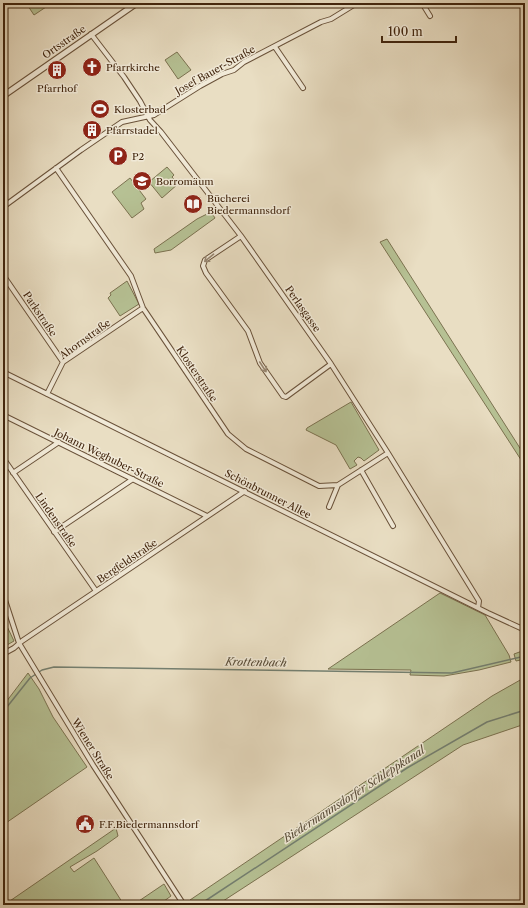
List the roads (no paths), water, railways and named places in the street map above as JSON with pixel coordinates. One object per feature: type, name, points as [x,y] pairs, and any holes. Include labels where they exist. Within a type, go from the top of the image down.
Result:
[{"type":"street","name":"Ortsstraße","points":[[3,96],[137,3]]},
{"type":"street","name":"Josef Bauer-Straße","points":[[3,206],[122,122],[154,115],[200,86],[222,74],[234,70],[244,62],[321,22],[331,19],[357,3]]},
{"type":"street","points":[[422,3],[430,16]]},
{"type":"street","name":"Perlasgasse","points":[[91,34],[124,77],[140,101],[148,117],[241,236],[331,364],[388,453],[479,601],[478,608]]},
{"type":"street","points":[[275,47],[303,88]]},
{"type":"street","name":"Klosterstraße","points":[[56,168],[131,276],[143,308],[228,434],[246,449],[319,486],[338,485]]},
{"type":"street","points":[[241,236],[205,260],[203,266],[206,273],[248,331],[260,363],[283,396],[286,397],[331,364]]},
{"type":"street","name":"Parkstraße","points":[[3,275],[63,362]]},
{"type":"street","name":"Ahornstraße","points":[[47,394],[63,362],[143,308]]},
{"type":"street","name":"Schönbrunner Allee","points":[[3,372],[525,630]]},
{"type":"street","name":"Johann Weghuber-Straße","points":[[3,415],[207,516]]},
{"type":"street","points":[[13,473],[59,442]]},
{"type":"street","points":[[329,508],[338,485],[388,453]]},
{"type":"street","name":"Lindenstraße","points":[[3,458],[96,591]]},
{"type":"street","points":[[361,470],[393,526]]},
{"type":"street","points":[[54,532],[133,479]]},
{"type":"street","name":"Bergfeldstraße","points":[[3,654],[245,491]]},
{"type":"street","name":"Wiener Straße","points":[[3,594],[19,643],[41,681],[120,807],[184,905]]},
{"type":"water","name":"Klosterbad","points":[[100,100],[108,113],[101,117],[93,104]]},
{"type":"waterway","name":"Krottenbach","points":[[3,712],[30,678],[42,670],[54,667],[452,673],[525,656]]},
{"type":"waterway","name":"Biedermannsdorfer Schleppkanal","points":[[199,905],[407,768],[487,722],[525,710]]},
{"type":"place","name":"Pfarrkirche","points":[[92,67]]},
{"type":"place","name":"Pfarrhof","points":[[57,70]]},
{"type":"place","name":"Klosterbad","points":[[100,109]]},
{"type":"place","name":"Pfarrstadel","points":[[92,130]]},
{"type":"place","name":"P2","points":[[118,156]]},
{"type":"place","name":"Borromäum","points":[[142,181]]},
{"type":"place","name":"Bücherei Biedermannsdorf","points":[[193,204]]},
{"type":"place","name":"F.F.Biedermannsdorf","points":[[85,824]]}]
